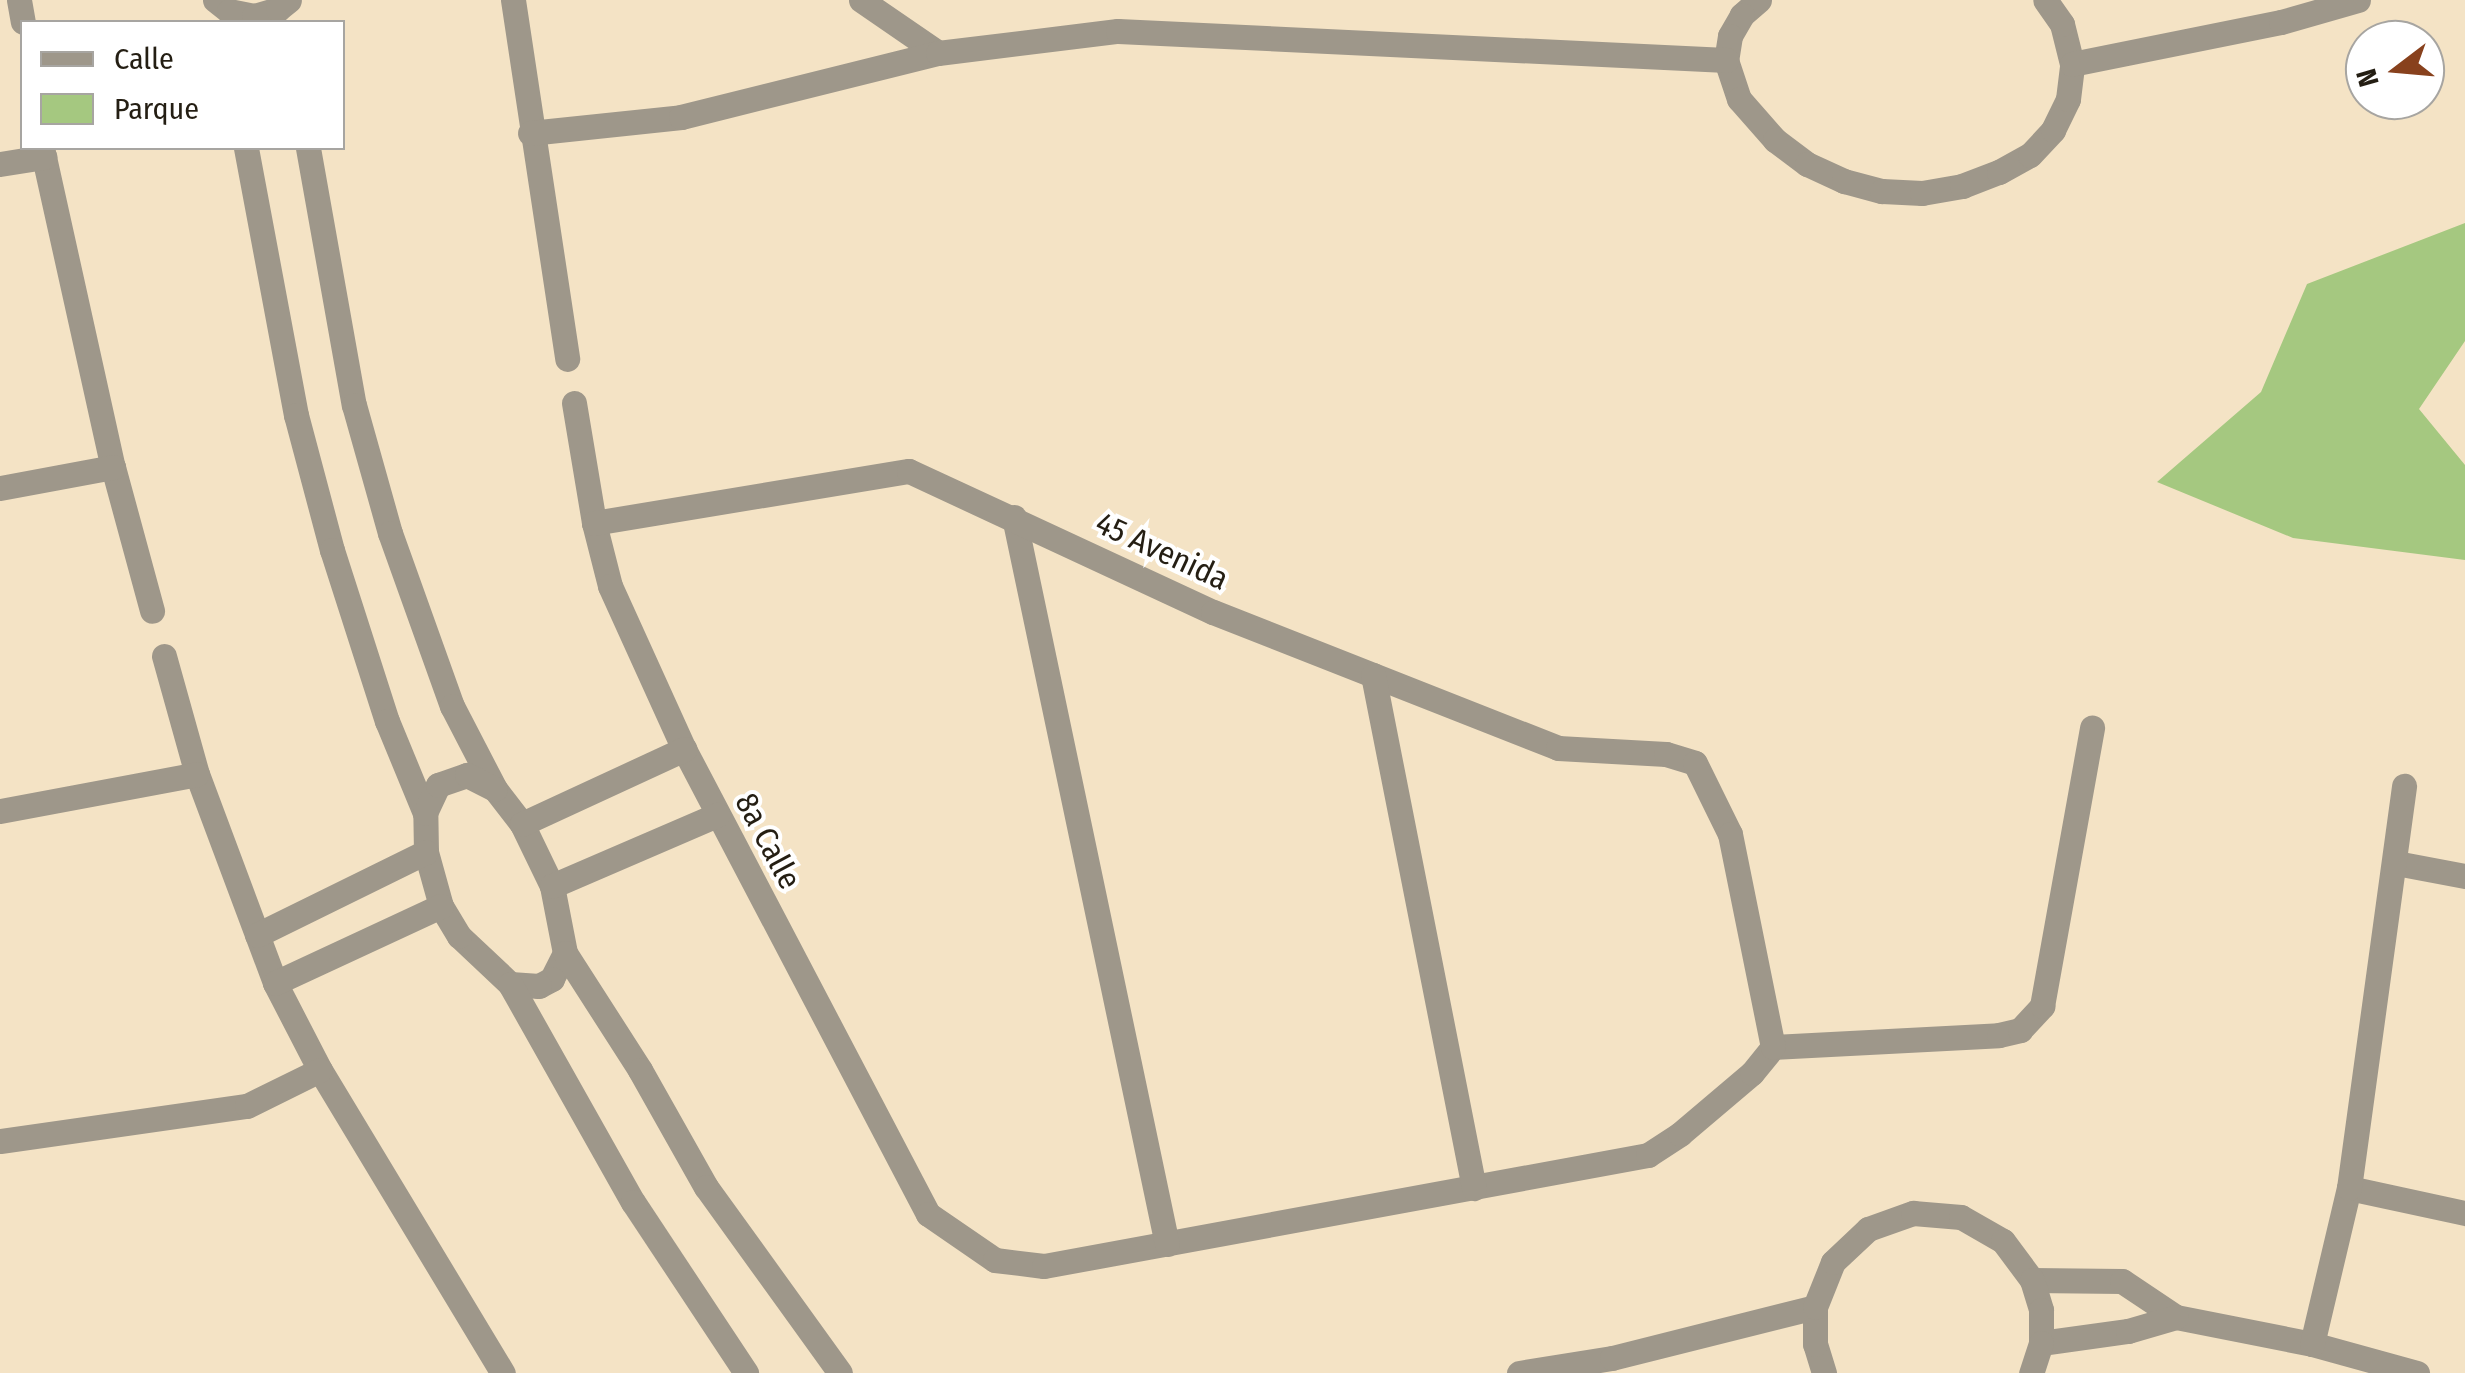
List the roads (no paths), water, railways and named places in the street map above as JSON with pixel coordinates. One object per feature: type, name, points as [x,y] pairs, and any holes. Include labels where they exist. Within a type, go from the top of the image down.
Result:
[{"type":"street","points":[[213,0],[229,11],[254,16],[278,9],[289,0]]},
{"type":"street","points":[[514,0],[530,132],[567,359]]},
{"type":"street","points":[[861,0],[938,53]]},
{"type":"street","points":[[1759,0],[1742,15],[1730,36],[1726,60],[1739,99],[1775,140],[1807,164],[1844,182],[1882,191],[1922,193],[1962,186],[2030,156],[2053,130],[2068,99],[2072,64],[2062,24],[2045,0]]},
{"type":"street","points":[[2072,64],[2281,22],[2358,0]]},
{"type":"street","points":[[530,132],[681,117],[938,53],[1118,31],[1726,60]]},
{"type":"street","points":[[246,150],[296,415],[332,550],[386,721],[426,813]]},
{"type":"street","points":[[308,150],[354,405],[390,533],[452,706],[496,789],[522,824],[552,886],[565,953],[640,1070],[706,1187],[840,1373]]},
{"type":"street","points":[[0,164],[43,152],[112,466],[152,611]]},
{"type":"street","name":"8a Calle","points":[[574,404],[594,523],[610,586],[717,815],[928,1214],[995,1260],[1044,1266],[1167,1244]]},
{"type":"street","points":[[0,488],[112,466]]},
{"type":"street","name":"45 Avenida","points":[[594,523],[909,471],[1213,612],[1558,748],[1666,754],[1695,763],[1730,834],[1773,1047]]},
{"type":"street","points":[[1014,517],[1167,1244],[1648,1155],[1738,1086],[1773,1047],[1999,1036],[2029,1024],[2042,1006],[2092,728]]},
{"type":"street","points":[[164,656],[196,774],[275,984],[320,1070],[503,1373]]},
{"type":"street","points":[[1373,675],[1474,1188]]},
{"type":"street","points":[[522,824],[684,749]]},
{"type":"street","points":[[0,810],[196,774]]},
{"type":"street","points":[[496,789],[482,779],[452,777],[438,785],[426,813],[426,852],[441,906],[459,936],[510,984],[633,1202],[746,1373]]},
{"type":"street","points":[[2312,1344],[2349,1188],[2404,786]]},
{"type":"street","points":[[552,886],[717,815]]},
{"type":"street","points":[[257,934],[426,852]]},
{"type":"street","points":[[2396,863],[2465,876]]},
{"type":"street","points":[[275,984],[441,906]]},
{"type":"street","points":[[510,984],[524,988],[552,979],[565,953]]},
{"type":"street","points":[[0,1141],[247,1106],[320,1070]]},
{"type":"street","points":[[2349,1188],[2465,1213]]},
{"type":"street","points":[[1824,1373],[1814,1344],[1815,1307],[1833,1262],[1868,1229],[1913,1213],[1961,1217],[2003,1242],[2032,1280],[2041,1310],[2041,1342],[2031,1373]]},
{"type":"street","points":[[2032,1280],[2122,1280],[2176,1317],[2312,1344],[2417,1373]]},
{"type":"street","points":[[1518,1373],[1612,1358],[1815,1307]]},
{"type":"street","points":[[2041,1342],[2128,1330],[2176,1317]]}]
